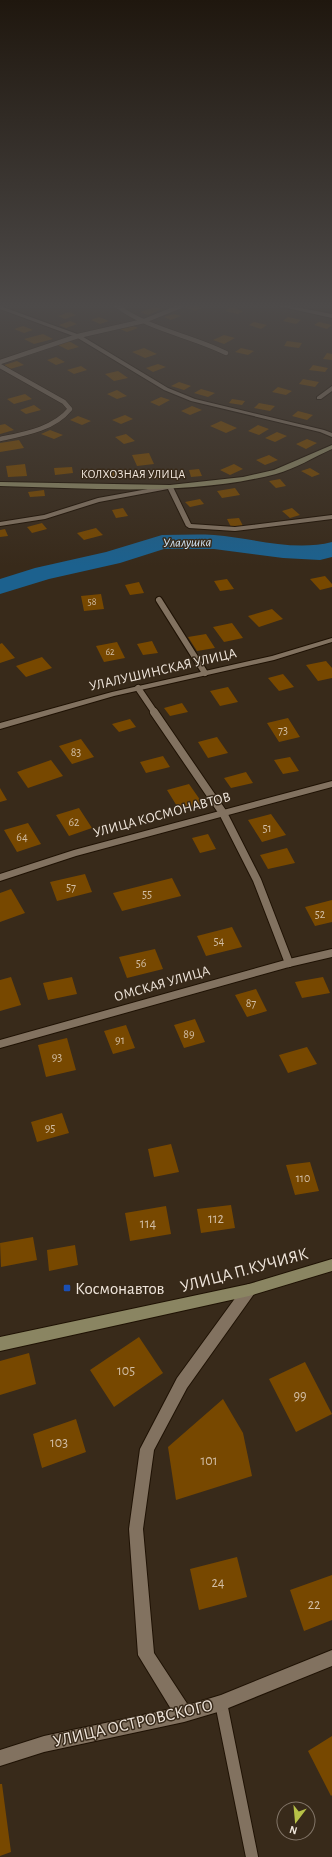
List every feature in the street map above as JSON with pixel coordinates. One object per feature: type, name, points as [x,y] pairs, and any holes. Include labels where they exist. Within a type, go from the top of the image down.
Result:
[{"type":"street","points":[[175,393],[193,400],[322,431],[332,435]]},
{"type":"street","points":[[319,398],[326,393]]},
{"type":"street","name":"КОЛХОЗНАЯ УЛИЦА","points":[[0,484],[170,487],[243,480],[276,472],[332,447]]},
{"type":"street","points":[[0,524],[45,517],[98,500],[170,487],[189,526],[235,529],[332,517]]},
{"type":"street","name":"УЛАЛУШИНСКАЯ УЛИЦА","points":[[0,726],[138,688],[274,658],[332,640]]},
{"type":"street","name":"УЛИЦА КОСМОНАВТОВ","points":[[0,878],[74,853],[332,784]]},
{"type":"street","name":"ОМСКАЯ УЛИЦА","points":[[0,1044],[289,963],[332,953]]},
{"type":"street","name":"УЛИЦА П.КУЧИЯК","points":[[0,1344],[249,1290],[332,1265]]},
{"type":"street","points":[[184,1714],[146,1655],[136,1529],[147,1449],[182,1383],[249,1290]]},
{"type":"street","name":"УЛИЦА ОСТРОВСКОГО","points":[[0,1758],[44,1744],[184,1714],[221,1702],[332,1658]]},
{"type":"lane","points":[[0,439],[36,431],[64,417],[70,409],[64,402],[47,393]]},
{"type":"lane","points":[[159,600],[205,673]]},
{"type":"lane","points":[[138,688],[223,813],[257,880],[289,963]]},
{"type":"lane","points":[[221,1702],[252,1857]]},
{"type":"building","points":[[121,393],[127,396],[117,399],[107,394]]},
{"type":"building","points":[[194,393],[214,393],[215,393],[208,397]]},
{"type":"building","points":[[275,393],[290,393],[286,395]]},
{"type":"building","points":[[25,394],[32,399],[14,404],[7,399]]},
{"type":"building","points":[[161,397],[170,400],[159,406],[150,402]]},
{"type":"building","points":[[232,399],[245,401],[242,405],[229,403]]},
{"type":"building","points":[[259,403],[275,406],[270,411],[254,408]]},
{"type":"building","points":[[34,405],[41,410],[26,414],[20,410]]},
{"type":"building","points":[[192,406],[202,410],[190,415],[181,411]]},
{"type":"building","points":[[298,411],[313,415],[307,420],[292,416]]},
{"type":"building","points":[[125,415],[133,419],[121,424],[112,420]]},
{"type":"building","points":[[78,416],[91,421],[82,425],[70,420]]},
{"type":"building","points":[[221,421],[237,428],[226,433],[210,426]]},
{"type":"building","points":[[5,424],[14,430],[0,434],[0,425]]},
{"type":"building","points":[[258,425],[269,429],[259,435],[248,431]]},
{"type":"building","points":[[50,430],[63,435],[54,439],[41,434]]},
{"type":"building","points":[[277,432],[287,436],[275,442],[265,438]]},
{"type":"building","points":[[126,434],[135,441],[124,444],[115,437]]},
{"type":"building","points":[[307,439],[317,443],[306,449],[296,444]]},
{"type":"building","points":[[19,440],[24,448],[0,452],[0,443]]},
{"type":"building","points":[[149,453],[154,464],[137,466],[132,455]]},
{"type":"building","points":[[269,455],[278,460],[265,465],[256,460]]},
{"type":"building","points":[[25,464],[27,476],[8,477],[6,466]]},
{"type":"building","points":[[234,464],[243,469],[230,475],[220,470]]},
{"type":"building","points":[[72,467],[73,473],[55,475],[54,468]]},
{"type":"building","points":[[310,468],[320,474],[312,477],[301,471]]},
{"type":"building","points":[[199,469],[202,476],[191,477],[189,470]]},
{"type":"building","points":[[125,470],[127,476],[109,478],[107,471]]},
{"type":"building","points":[[167,471],[169,477],[154,479],[151,473]]},
{"type":"building","points":[[280,479],[286,486],[276,488],[269,481]]},
{"type":"building","points":[[235,488],[240,495],[222,498],[217,491]]},
{"type":"building","points":[[44,490],[45,496],[30,497],[28,492]]},
{"type":"building","points":[[200,499],[204,504],[190,507],[185,502]]},
{"type":"building","points":[[123,508],[128,516],[116,518],[112,510]]},
{"type":"building","points":[[292,508],[300,515],[290,518],[282,511]]},
{"type":"building","points":[[239,518],[243,526],[231,527],[227,519]]},
{"type":"building","points":[[42,523],[47,529],[32,533],[27,527]]},
{"type":"building","points":[[96,528],[103,535],[84,540],[77,533]]},
{"type":"building","points":[[5,529],[8,536],[0,537],[0,530]]},
{"type":"building","points":[[325,576],[332,584],[332,587],[320,590],[310,579]]},
{"type":"building","points":[[227,579],[234,589],[220,591],[214,581]]},
{"type":"building","points":[[139,582],[144,593],[130,595],[125,585]]},
{"type":"building","points":[[101,594],[104,609],[84,611],[81,596]]},
{"type":"building","points":[[272,609],[283,619],[259,627],[248,616]]},
{"type":"building","points":[[232,623],[243,638],[224,642],[213,627]]},
{"type":"building","points":[[206,634],[215,648],[197,651],[188,637]]},
{"type":"building","points":[[152,641],[158,653],[143,655],[137,644]]},
{"type":"building","points":[[117,642],[125,658],[104,662],[96,646]]},
{"type":"building","points":[[2,643],[15,658],[0,663],[0,644]]},
{"type":"building","points":[[42,657],[52,668],[26,677],[16,666]]},
{"type":"building","points":[[326,661],[332,668],[332,678],[318,681],[306,665]]},
{"type":"building","points":[[283,674],[294,687],[279,691],[268,678]]},
{"type":"building","points":[[228,687],[238,702],[220,706],[210,691]]},
{"type":"building","points":[[182,703],[188,712],[170,716],[164,708]]},
{"type":"building","points":[[288,718],[300,737],[279,742],[267,723]]},
{"type":"building","points":[[130,719],[136,727],[119,732],[112,724]]},
{"type":"building","points":[[217,737],[228,753],[208,758],[198,742]]},
{"type":"building","points":[[81,739],[94,757],[72,764],[59,746]]},
{"type":"building","points":[[163,756],[170,767],[146,773],[140,762]]},
{"type":"building","points":[[290,757],[299,771],[283,774],[274,760]]},
{"type":"building","points":[[51,760],[63,776],[28,788],[17,772]]},
{"type":"building","points":[[246,772],[253,783],[231,788],[224,778]]},
{"type":"building","points":[[189,784],[203,804],[180,811],[167,790]]},
{"type":"building","points":[[0,788],[7,800],[0,802]]},
{"type":"building","points":[[79,808],[92,828],[69,836],[56,815]]},
{"type":"building","points":[[271,814],[286,835],[262,842],[248,820]]},
{"type":"building","points":[[28,823],[41,844],[17,852],[4,830]]},
{"type":"building","points":[[208,834],[216,849],[200,853],[192,838]]},
{"type":"building","points":[[287,848],[295,863],[268,869],[260,855]]},
{"type":"building","points":[[85,874],[92,892],[57,901],[50,882]]},
{"type":"building","points":[[172,878],[181,896],[122,911],[113,893]]},
{"type":"building","points":[[11,889],[25,913],[0,922],[0,893]]},
{"type":"building","points":[[332,900],[332,922],[315,926],[305,907]]},
{"type":"building","points":[[232,927],[242,947],[206,956],[197,936]]},
{"type":"building","points":[[155,949],[163,969],[127,978],[119,957]]},
{"type":"building","points":[[11,977],[21,1005],[0,1011],[0,980]]},
{"type":"building","points":[[72,977],[77,994],[48,1000],[43,983]]},
{"type":"building","points":[[323,977],[330,993],[302,998],[295,982]]},
{"type":"building","points":[[256,989],[267,1011],[247,1017],[235,995]]},
{"type":"building","points":[[195,1019],[205,1042],[184,1048],[174,1025]]},
{"type":"building","points":[[126,1025],[135,1048],[113,1054],[104,1031]]},
{"type":"building","points":[[67,1038],[76,1070],[46,1077],[38,1045]]},
{"type":"building","points":[[307,1047],[317,1064],[288,1073],[279,1055]]},
{"type":"building","points":[[62,1113],[69,1133],[37,1142],[31,1122]]},
{"type":"building","points":[[171,1144],[179,1172],[154,1177],[148,1149]]},
{"type":"building","points":[[310,1162],[319,1191],[295,1195],[286,1165]]},
{"type":"building","points":[[231,1205],[235,1228],[201,1233],[197,1209]]},
{"type":"building","points":[[166,1206],[171,1234],[130,1241],[125,1213]]},
{"type":"building","points":[[33,1237],[37,1260],[1,1267],[0,1243]]},
{"type":"building","points":[[75,1245],[78,1265],[49,1271],[47,1250]]},
{"type":"building","points":[[139,1337],[163,1373],[114,1407],[90,1370]]},
{"type":"building","points":[[29,1353],[36,1384],[0,1395],[0,1361]]},
{"type":"building","points":[[305,1362],[332,1414],[296,1432],[269,1379]]},
{"type":"building","points":[[223,1399],[243,1433],[252,1476],[176,1500],[168,1447]]},
{"type":"building","points":[[76,1419],[86,1452],[42,1468],[33,1434]]},
{"type":"building","points":[[237,1557],[247,1597],[199,1610],[190,1569]]},
{"type":"building","points":[[332,1575],[332,1620],[304,1631],[290,1590]]},
{"type":"building","points":[[332,1736],[332,1795],[331,1796],[308,1751]]},
{"type":"building","points":[[0,1784],[2,1784],[11,1852],[0,1856]]},
{"type":"waterway","name":"Улалушка","points":[[0,587],[43,573],[112,558],[162,542],[214,542],[283,551],[320,553],[332,549]]},
{"type":"place","name":"Космонавтов","points":[[67,1288]]}]
